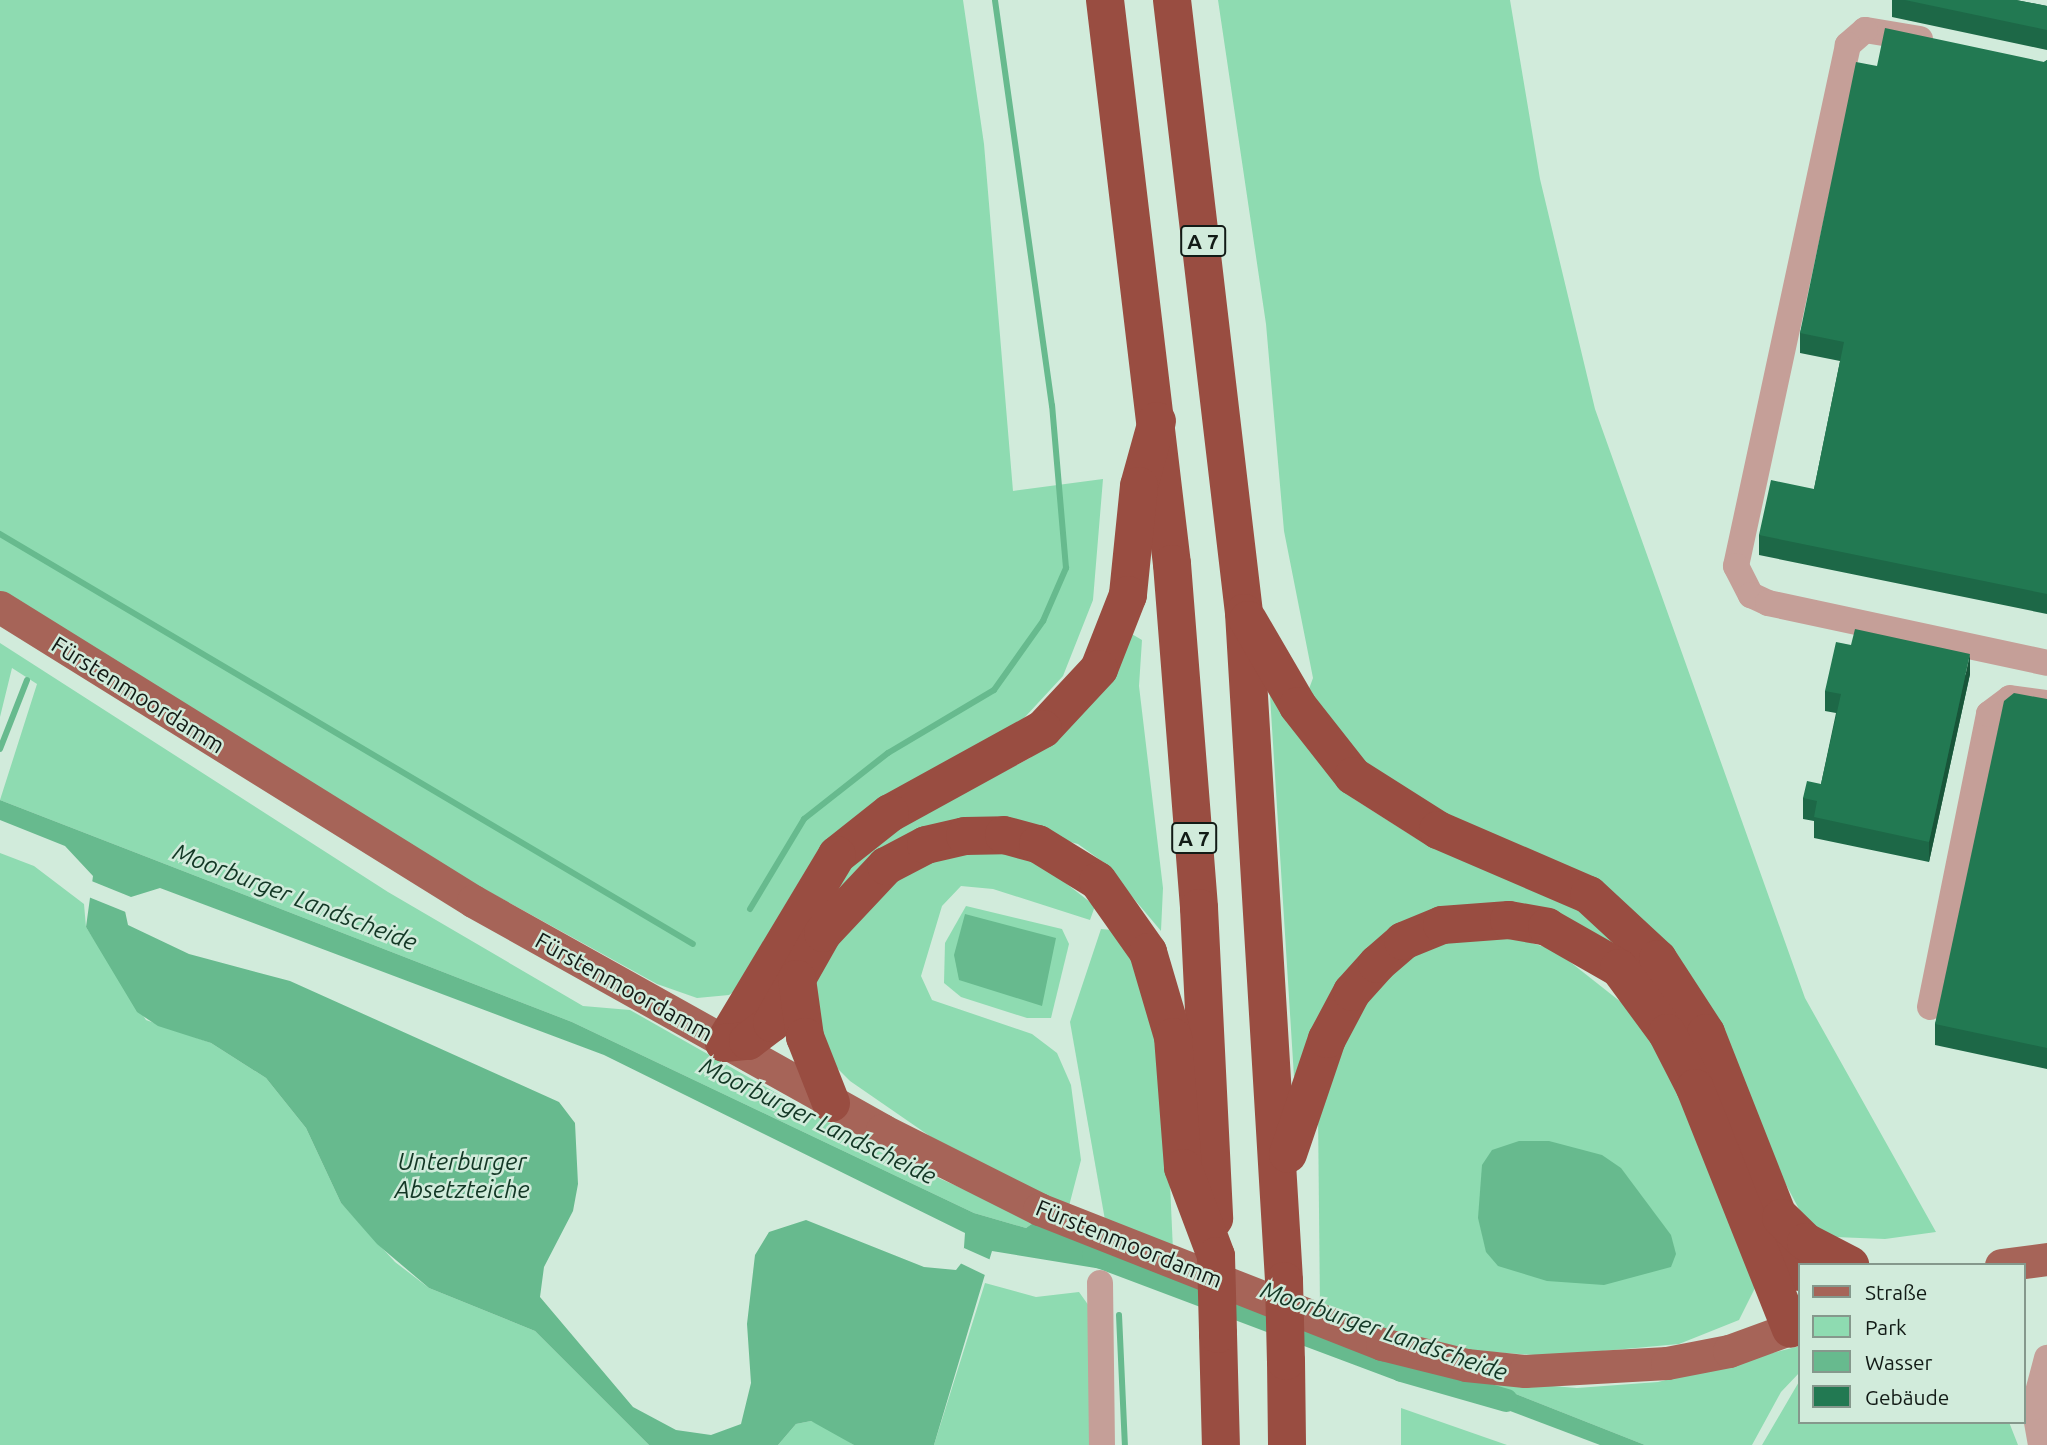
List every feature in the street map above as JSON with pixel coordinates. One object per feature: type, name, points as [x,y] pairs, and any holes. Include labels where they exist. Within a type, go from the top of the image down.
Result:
[{"type":"highway","name":"A 7","points":[[1105,0],[1157,421],[1199,908],[1216,1256],[1220,1445]]},
{"type":"highway","name":"A 7","points":[[1172,0],[1244,613],[1280,1179],[1287,1445]]},
{"type":"highway","points":[[724,1043],[838,855],[890,813],[1043,729],[1099,669],[1128,595],[1139,486],[1157,421]]},
{"type":"highway","points":[[1244,613],[1298,706],[1353,776],[1438,830],[1590,895],[1658,959],[1706,1033],[1798,1267]]},
{"type":"highway","points":[[724,1043],[748,1041],[765,1030],[855,893],[886,866],[926,845],[1004,835],[1071,860],[1112,895],[1159,978],[1177,1065],[1183,1168],[1216,1256]]},
{"type":"highway","points":[[1280,1179],[1327,1039],[1352,992],[1377,964],[1403,942],[1442,925],[1509,920],[1547,927],[1619,968],[1667,1033],[1696,1088],[1797,1321]]},
{"type":"highway","points":[[797,979],[805,1037],[831,1103]]},
{"type":"highway","points":[[1779,1216],[1806,1242],[1846,1263]]},
{"type":"main road","name":"Fürstenmoordamm","points":[[1,610],[472,901],[831,1103],[1039,1209],[1360,1335],[1438,1360],[1525,1370],[1667,1363],[1729,1351],[1797,1321]]},
{"type":"main road","points":[[2016,1263],[2047,1259]]},
{"type":"lane","points":[[1941,43],[1874,29],[1856,34],[1848,46],[1736,566],[1751,595],[1768,603],[2047,663]]},
{"type":"lane","points":[[1930,1007],[1989,714],[2010,698],[2047,704]]},
{"type":"lane","points":[[1100,1283],[1102,1445]]},
{"type":"lane","points":[[2041,1445],[2034,1407],[2047,1358]]},
{"type":"green space","points":[[0,0],[963,0],[984,144],[1013,491],[1103,479],[1093,600],[1063,676],[1000,744],[925,781],[744,984],[729,995],[697,998],[657,984],[386,835],[0,592]]},
{"type":"green space","points":[[1218,0],[1510,0],[1540,179],[1595,409],[1805,998],[1936,1232],[1885,1239],[1835,1237],[1808,1226],[1653,934],[1377,787],[1306,697],[1313,678],[1284,531],[1266,324]]},
{"type":"green space","points":[[1130,633],[1142,640],[1139,686],[1163,888],[1161,931],[1103,862],[1078,844],[1028,831],[818,898],[865,845],[1030,758]]},
{"type":"green space","points":[[0,643],[388,892],[583,1006],[630,1010],[884,1154],[1036,1221],[1026,1228],[974,1213],[572,1022],[0,800],[37,684],[12,668],[0,717]]},
{"type":"green space","points":[[1269,680],[1354,799],[1414,837],[1556,895],[1623,941],[1625,967],[1453,912],[1294,1077]]},
{"type":"green space","points":[[986,849],[1040,863],[1095,906],[1090,920],[993,889],[961,886],[942,906],[921,976],[932,1000],[1032,1034],[1057,1053],[1071,1085],[1081,1160],[1069,1206],[963,1159],[850,1081],[828,1059],[812,993],[824,954],[916,862]]},
{"type":"green space","points":[[0,853],[34,866],[84,904],[86,927],[146,1020],[211,1043],[266,1078],[306,1128],[341,1203],[395,1262],[429,1288],[535,1331],[649,1445],[0,1445]]},
{"type":"green space","points":[[966,906],[1062,929],[1069,944],[1051,1018],[1027,1018],[961,997],[944,983],[945,943]]},
{"type":"green space","points":[[1101,929],[1112,930],[1141,976],[1166,1092],[1173,1251],[1105,1220],[1070,1022]]},
{"type":"green space","points":[[1467,936],[1512,937],[1555,950],[1631,1010],[1673,1078],[1757,1284],[1739,1320],[1679,1344],[1548,1356],[1451,1349],[1320,1308],[1318,1112],[1358,1006],[1421,948]]},
{"type":"green space","points":[[985,1283],[1036,1297],[1079,1292],[1089,1306],[1092,1445],[934,1445]]},
{"type":"green space","points":[[1798,1347],[1798,1374],[1781,1392],[1752,1445],[1645,1445],[1480,1380],[1577,1388],[1658,1382]]},
{"type":"green space","points":[[1798,1383],[1798,1424],[2010,1424],[2018,1445],[1762,1445]]},
{"type":"green space","points":[[1401,1408],[1507,1445],[1401,1445]]},
{"type":"green space","points":[[811,1421],[828,1428],[854,1445],[778,1445],[796,1424]]},
{"type":"water","name":"Unterburger Absetzteiche","points":[[0,800],[572,1022],[974,1213],[1026,1228],[1036,1221],[1126,1257],[1120,1272],[992,1251],[934,1445],[854,1445],[811,1421],[796,1424],[778,1445],[649,1445],[535,1331],[429,1288],[377,1244],[341,1203],[306,1128],[266,1078],[211,1043],[158,1026],[137,1012],[86,927],[93,876],[65,846],[0,820]],"holes":[[[160,888],[604,1055],[965,1233],[963,1261],[956,1270],[924,1267],[806,1220],[769,1232],[755,1255],[747,1324],[751,1383],[741,1424],[711,1435],[676,1430],[633,1407],[540,1297],[544,1267],[573,1211],[578,1184],[575,1123],[559,1102],[290,981],[189,954],[128,925],[125,911],[131,897]]]},
{"type":"water","points":[[965,914],[1056,938],[1042,1006],[959,980],[954,955]]},
{"type":"water","points":[[1519,1141],[1549,1141],[1602,1155],[1621,1168],[1671,1235],[1676,1254],[1671,1267],[1604,1285],[1547,1281],[1498,1266],[1486,1252],[1478,1218],[1482,1165],[1492,1150]]},
{"type":"water","points":[[1480,1380],[1645,1445],[1600,1445],[1473,1397]]},
{"type":"pier","points":[[89,880],[135,899],[129,914],[83,895]]},
{"type":"pier","points":[[964,1248],[991,1260],[989,1277],[958,1262]]},
{"type":"building","points":[[1905,0],[2016,0],[2047,6],[2047,30]]},
{"type":"building","points":[[1885,28],[2044,62],[2047,60],[2047,594],[1759,535],[1771,480],[1814,489],[1844,342],[1800,333],[1856,62],[1877,66]]},
{"type":"building","points":[[1855,629],[1970,654],[1929,842],[1814,817],[1817,801],[1803,798],[1807,781],[1821,784],[1841,694],[1825,691],[1836,642],[1851,645]]},
{"type":"building","points":[[2014,693],[2047,699],[2047,1048],[1935,1024],[2004,701]]},
{"type":"waterway","points":[[750,909],[804,819],[888,753],[994,690],[1043,621],[1066,568],[1052,406],[995,0]]},
{"type":"waterway","points":[[0,534],[693,944]]},
{"type":"waterway","points":[[0,749],[27,680]]},
{"type":"waterway","name":"Moorburger Landscheide","points":[[1093,1254],[1401,1370],[1506,1400]]},
{"type":"waterway","points":[[1119,1315],[1125,1445]]}]
